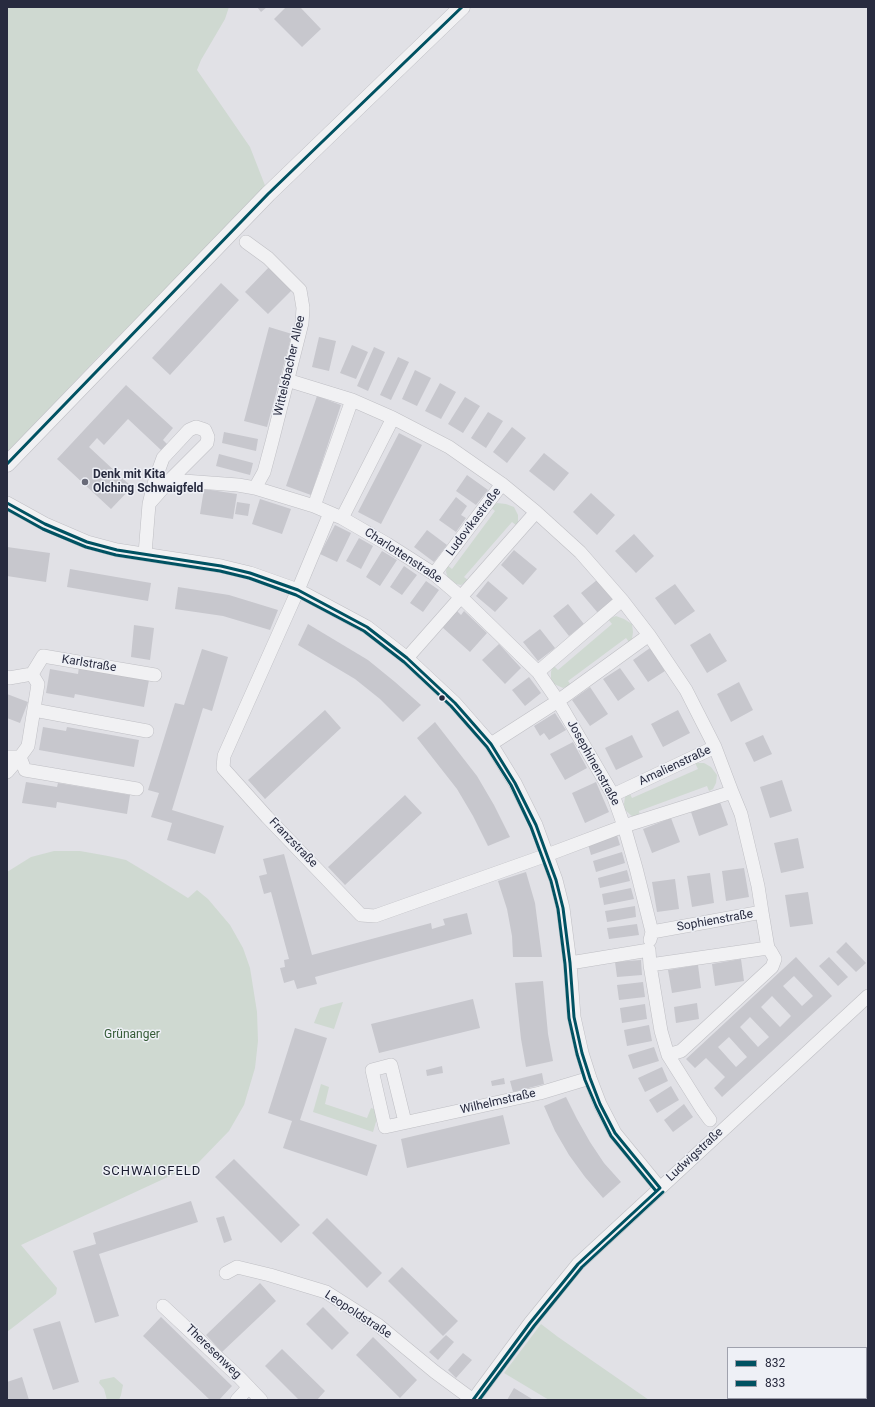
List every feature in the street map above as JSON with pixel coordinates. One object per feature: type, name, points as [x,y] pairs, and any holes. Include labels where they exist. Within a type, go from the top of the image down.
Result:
[{"type":"street","points":[[7,464],[268,194],[462,7]]},
{"type":"street","name":"Wittelsbacher Allee","points":[[246,242],[268,258],[300,290],[303,308],[302,323],[264,472],[256,488]]},
{"type":"street","points":[[287,380],[352,400],[393,418],[450,447],[502,484]]},
{"type":"street","points":[[314,506],[352,400]]},
{"type":"street","points":[[298,590],[336,516],[393,418]]},
{"type":"street","points":[[145,554],[149,504],[155,480],[164,458],[189,430],[196,427],[205,430],[208,437],[206,443],[149,504]]},
{"type":"street","name":"Charlottenstraße","points":[[170,480],[238,485],[256,488],[314,506],[336,516],[387,544],[434,574],[461,597]]},
{"type":"street","name":"Ludovikastraße","points":[[434,574],[502,484],[536,512],[580,552],[622,600]]},
{"type":"street","points":[[7,504],[45,524],[87,542],[117,550],[221,566],[243,571],[298,590],[367,627],[406,658],[455,703],[491,744],[515,783],[536,826],[556,880],[564,908],[574,1017],[582,1054],[590,1078],[600,1104],[615,1133],[660,1188]]},
{"type":"street","points":[[406,658],[536,512]]},
{"type":"street","name":"Franzstraße","points":[[298,590],[224,756],[224,768],[267,817],[361,915],[375,916],[547,855]]},
{"type":"street","points":[[461,597],[538,672],[558,701]]},
{"type":"street","points":[[538,672],[622,600],[650,635],[686,690],[715,747]]},
{"type":"street","points":[[491,744],[558,701],[650,635]]},
{"type":"street","name":"Karlstraße","points":[[32,674],[42,656],[156,674]]},
{"type":"street","points":[[7,677],[9,678],[32,674],[38,684],[28,746],[14,757],[7,772]]},
{"type":"street","name":"Josephinenstraße","points":[[558,701],[613,795],[624,826]]},
{"type":"street","points":[[34,710],[147,731]]},
{"type":"street","name":"Amalienstraße","points":[[613,795],[715,747],[741,814],[758,886],[762,912]]},
{"type":"street","points":[[14,757],[25,770],[137,789]]},
{"type":"street","points":[[547,855],[624,826],[732,792]]},
{"type":"street","points":[[624,826],[652,932],[649,950],[650,965],[661,1030],[668,1055],[710,1120]]},
{"type":"street","name":"Sophienstraße","points":[[652,932],[762,912],[768,948],[775,959],[772,967],[681,1051],[668,1055]]},
{"type":"street","points":[[650,965],[768,948]]},
{"type":"street","points":[[570,962],[649,950]]},
{"type":"street","name":"Ludwigstraße","points":[[473,1400],[530,1323],[578,1264],[868,996]]},
{"type":"street","name":"Wilhelmstraße","points":[[406,1122],[540,1093],[590,1078]]},
{"type":"street","name":"Leopoldstraße","points":[[226,1273],[237,1267],[270,1275],[326,1292],[378,1325],[435,1372],[473,1400]]},
{"type":"street","name":"Theresenweg","points":[[163,1306],[235,1373],[261,1400]]},
{"type":"street","points":[[237,1400],[248,1388]]},
{"type":"green space","points":[[7,7],[229,7],[225,19],[201,60],[197,70],[250,147],[266,188],[103,352],[7,453]]},
{"type":"green space","points":[[497,503],[514,507],[518,515],[518,522],[516,525],[512,522],[464,577],[468,580],[461,585],[456,584],[448,578],[446,572],[447,565],[452,569],[495,511],[490,507]]},
{"type":"green space","points":[[616,616],[632,624],[632,639],[629,642],[626,638],[568,681],[571,685],[563,688],[554,684],[551,679],[553,665],[558,670],[612,624],[608,619]]},
{"type":"green space","points":[[695,763],[704,763],[711,767],[717,775],[716,783],[713,789],[709,791],[707,786],[639,811],[640,816],[633,817],[625,810],[625,797],[629,792],[632,798],[698,769]]},
{"type":"green space","name":"Grünanger","points":[[54,851],[80,851],[126,860],[188,898],[197,890],[208,899],[230,925],[243,948],[250,968],[257,1012],[258,1041],[255,1068],[244,1105],[229,1131],[198,1163],[21,1245],[57,1288],[56,1294],[7,1332],[7,872],[31,857]]},
{"type":"green space","points":[[343,1002],[334,1029],[314,1023],[320,1008]]},
{"type":"green space","points":[[321,1084],[329,1087],[325,1104],[367,1118],[371,1108],[377,1110],[378,1115],[373,1132],[313,1112]]},
{"type":"green space","points":[[541,1324],[649,1400],[549,1400],[504,1373]]},
{"type":"green space","points":[[114,1377],[123,1385],[121,1395],[119,1400],[107,1400],[104,1389],[99,1383],[100,1380]]},
{"type":"building","points":[[257,7],[267,7],[261,12]]},
{"type":"building","points":[[286,7],[300,7],[321,29],[302,47],[274,19]]},
{"type":"building","points":[[271,265],[294,288],[268,314],[245,292]]},
{"type":"building","points":[[221,283],[239,300],[170,375],[152,358]]},
{"type":"building","points":[[269,327],[292,334],[267,427],[244,421]]},
{"type":"building","points":[[319,337],[336,341],[329,371],[312,367]]},
{"type":"building","points":[[352,345],[368,352],[356,379],[340,373]]},
{"type":"building","points":[[374,347],[385,352],[368,391],[357,386]]},
{"type":"building","points":[[398,357],[409,362],[391,400],[380,395]]},
{"type":"building","points":[[415,370],[431,378],[417,406],[402,399]]},
{"type":"building","points":[[440,383],[456,392],[441,419],[425,411]]},
{"type":"building","points":[[126,385],[173,428],[163,440],[167,444],[161,450],[128,419],[104,445],[97,438],[89,447],[132,487],[111,509],[57,459]]},
{"type":"building","points":[[317,396],[341,405],[311,495],[286,486]]},
{"type":"building","points":[[465,397],[480,406],[463,433],[448,424]]},
{"type":"building","points":[[488,412],[503,421],[486,448],[471,438]]},
{"type":"building","points":[[512,427],[526,438],[507,463],[493,452]]},
{"type":"building","points":[[224,432],[258,439],[256,451],[222,443]]},
{"type":"building","points":[[399,433],[422,445],[381,524],[358,512]]},
{"type":"building","points":[[544,453],[569,473],[554,491],[529,471]]},
{"type":"building","points":[[219,454],[253,463],[250,475],[216,466]]},
{"type":"building","points":[[467,475],[488,490],[476,505],[456,491]]},
{"type":"building","points":[[204,489],[237,494],[233,519],[200,514]]},
{"type":"building","points":[[591,493],[615,515],[597,535],[573,512]]},
{"type":"building","points":[[456,497],[467,506],[461,515],[466,518],[456,532],[439,520]]},
{"type":"building","points":[[260,499],[291,509],[282,534],[252,524]]},
{"type":"building","points":[[237,502],[250,504],[248,516],[235,514]]},
{"type":"building","points":[[335,525],[351,533],[337,562],[320,554]]},
{"type":"building","points":[[427,530],[447,545],[434,562],[414,547]]},
{"type":"building","points":[[634,534],[654,556],[636,573],[615,551]]},
{"type":"building","points":[[359,538],[373,546],[361,569],[346,561]]},
{"type":"building","points":[[7,547],[50,553],[46,582],[7,576]]},
{"type":"building","points":[[514,550],[537,569],[523,585],[501,565]]},
{"type":"building","points":[[382,551],[397,560],[380,586],[366,577]]},
{"type":"building","points":[[404,566],[417,575],[402,595],[390,587]]},
{"type":"building","points":[[70,569],[151,583],[148,601],[67,587]]},
{"type":"building","points":[[597,580],[614,601],[598,613],[581,593]]},
{"type":"building","points":[[426,581],[439,590],[423,612],[410,603]]},
{"type":"building","points":[[488,581],[508,598],[495,612],[476,596]]},
{"type":"building","points":[[675,584],[695,611],[675,625],[655,598]]},
{"type":"building","points":[[178,587],[229,595],[278,610],[270,630],[223,616],[175,609]]},
{"type":"building","points":[[568,604],[584,624],[569,636],[553,616]]},
{"type":"building","points":[[457,611],[461,615],[464,611],[487,633],[470,652],[442,627]]},
{"type":"building","points":[[308,624],[368,660],[421,705],[403,722],[380,699],[355,679],[298,645]]},
{"type":"building","points":[[134,625],[154,628],[150,660],[131,657]]},
{"type":"building","points":[[540,629],[555,648],[538,661],[523,642]]},
{"type":"building","points":[[710,633],[727,661],[707,673],[690,645]]},
{"type":"building","points":[[499,644],[521,668],[505,684],[482,660]]},
{"type":"building","points":[[650,648],[665,671],[648,682],[633,660]]},
{"type":"building","points":[[202,649],[228,657],[212,711],[203,708],[172,810],[224,826],[215,854],[167,840],[172,823],[151,817],[159,793],[148,790],[175,703],[184,705]]},
{"type":"building","points":[[79,667],[149,680],[144,707],[75,694],[74,698],[46,693],[50,669],[78,674]]},
{"type":"building","points":[[620,668],[635,689],[618,701],[603,679]]},
{"type":"building","points":[[529,677],[541,693],[525,706],[512,690]]},
{"type":"building","points":[[739,682],[753,710],[731,722],[717,694]]},
{"type":"building","points":[[590,687],[608,714],[590,726],[572,700]]},
{"type":"building","points":[[7,694],[28,702],[20,723],[7,718]]},
{"type":"building","points":[[325,710],[341,728],[265,799],[248,780]]},
{"type":"building","points":[[678,710],[690,733],[663,747],[651,724]]},
{"type":"building","points":[[555,713],[566,730],[549,740],[544,733],[540,736],[534,726]]},
{"type":"building","points":[[435,722],[477,776],[510,837],[488,846],[457,789],[417,738]]},
{"type":"building","points":[[43,727],[66,731],[67,727],[139,740],[134,767],[39,750]]},
{"type":"building","points":[[632,735],[643,757],[616,770],[605,748]]},
{"type":"building","points":[[763,735],[772,754],[754,762],[745,743]]},
{"type":"building","points":[[573,742],[587,768],[565,780],[550,754]]},
{"type":"building","points":[[782,780],[792,811],[770,818],[760,787]]},
{"type":"building","points":[[26,782],[57,787],[58,783],[130,795],[127,814],[57,802],[56,808],[22,803]]},
{"type":"building","points":[[596,782],[609,812],[585,823],[572,793]]},
{"type":"building","points":[[405,795],[422,813],[345,885],[328,867]]},
{"type":"building","points":[[720,802],[728,825],[699,836],[691,812]]},
{"type":"building","points":[[671,818],[680,842],[652,853],[643,829]]},
{"type":"building","points":[[617,835],[620,845],[591,855],[588,844]]},
{"type":"building","points":[[798,838],[804,868],[781,873],[774,843]]},
{"type":"building","points":[[622,852],[625,863],[596,872],[593,861]]},
{"type":"building","points":[[284,854],[312,955],[431,923],[432,929],[445,925],[443,919],[467,913],[472,934],[315,977],[317,984],[297,989],[294,980],[284,983],[280,968],[285,967],[284,960],[289,959],[271,892],[264,894],[259,876],[267,874],[263,859]]},
{"type":"building","points":[[744,868],[749,897],[726,901],[722,871]]},
{"type":"building","points":[[627,870],[630,881],[600,888],[598,878]]},
{"type":"building","points":[[526,872],[535,903],[542,957],[513,957],[512,936],[507,909],[498,881]]},
{"type":"building","points":[[710,873],[714,903],[692,907],[687,876]]},
{"type":"building","points":[[675,879],[679,909],[657,912],[652,882]]},
{"type":"building","points":[[631,888],[634,899],[604,905],[602,894]]},
{"type":"building","points":[[808,892],[813,924],[790,927],[785,895]]},
{"type":"building","points":[[635,906],[636,917],[607,922],[605,911]]},
{"type":"building","points":[[637,924],[639,935],[609,939],[607,928]]},
{"type":"building","points":[[846,942],[866,963],[856,972],[836,952]]},
{"type":"building","points":[[796,957],[832,996],[722,1097],[714,1088],[725,1077],[706,1058],[695,1068],[686,1059]],"holes":[[[794,976],[813,996],[802,1006],[783,986]],[[772,996],[791,1016],[780,1027],[761,1007]],[[750,1017],[769,1037],[758,1047],[740,1027]],[[729,1037],[747,1057],[736,1067],[718,1047]]]},
{"type":"building","points":[[829,957],[848,977],[838,986],[819,966]]},
{"type":"building","points":[[741,959],[744,981],[715,986],[712,964]]},
{"type":"building","points":[[641,960],[642,975],[617,977],[615,962]]},
{"type":"building","points":[[698,965],[701,988],[672,993],[668,970]]},
{"type":"building","points":[[543,981],[548,1034],[553,1061],[526,1067],[521,1039],[515,983]]},
{"type":"building","points":[[643,982],[645,997],[619,1000],[617,985]]},
{"type":"building","points":[[473,999],[480,1028],[379,1053],[371,1024]]},
{"type":"building","points":[[697,1003],[699,1019],[676,1023],[674,1007]]},
{"type":"building","points":[[645,1004],[647,1019],[622,1023],[620,1008]]},
{"type":"building","points":[[649,1025],[652,1041],[627,1046],[624,1030]]},
{"type":"building","points":[[295,1028],[327,1038],[300,1120],[377,1145],[367,1176],[283,1148],[292,1121],[268,1113]]},
{"type":"building","points":[[654,1047],[659,1061],[633,1069],[628,1055]]},
{"type":"building","points":[[442,1066],[443,1073],[427,1076],[426,1070]]},
{"type":"building","points":[[662,1067],[668,1081],[645,1092],[638,1078]]},
{"type":"building","points":[[542,1073],[544,1084],[513,1092],[510,1081]]},
{"type":"building","points":[[504,1078],[505,1084],[492,1086],[491,1081]]},
{"type":"building","points":[[671,1086],[679,1100],[657,1113],[649,1100]]},
{"type":"building","points":[[566,1097],[590,1142],[604,1163],[621,1182],[603,1198],[569,1155],[555,1131],[544,1106]]},
{"type":"building","points":[[684,1104],[693,1117],[673,1132],[664,1120]]},
{"type":"building","points":[[503,1115],[510,1144],[407,1168],[401,1139]]},
{"type":"building","points":[[234,1159],[300,1225],[281,1243],[215,1177]]},
{"type":"building","points":[[191,1201],[198,1222],[99,1254],[119,1316],[95,1323],[73,1251],[96,1244],[93,1233]]},
{"type":"building","points":[[224,1216],[232,1240],[224,1243],[216,1218]]},
{"type":"building","points":[[327,1218],[382,1273],[367,1288],[312,1233]]},
{"type":"building","points":[[402,1267],[458,1321],[443,1336],[388,1281]]},
{"type":"building","points":[[260,1283],[276,1301],[222,1352],[206,1335]]},
{"type":"building","points":[[323,1307],[349,1333],[332,1350],[306,1324]]},
{"type":"building","points":[[161,1317],[232,1386],[219,1400],[210,1400],[143,1336]]},
{"type":"building","points":[[60,1321],[79,1382],[53,1390],[33,1329]]},
{"type":"building","points":[[446,1335],[454,1342],[438,1360],[429,1352]]},
{"type":"building","points":[[373,1337],[417,1380],[400,1398],[356,1355]]},
{"type":"building","points":[[282,1349],[325,1391],[317,1400],[299,1400],[265,1366]]},
{"type":"building","points":[[463,1353],[472,1360],[456,1378],[448,1370]]},
{"type":"building","points":[[22,1377],[29,1400],[7,1400],[7,1382]]},
{"type":"building","points":[[514,1388],[532,1399],[507,1400]]},
{"type":"transit line","name":"832","points":[[7,464],[268,194],[462,7]]},
{"type":"transit line","name":"832","points":[[7,503],[45,524],[87,542],[117,550],[221,566],[250,573],[298,590],[367,627],[407,658],[455,703],[491,744],[515,783],[536,825],[556,880],[563,908],[570,963],[574,1017],[582,1053],[590,1078],[600,1104],[615,1133],[660,1188]]},
{"type":"transit line","name":"833","points":[[7,509],[43,529],[86,547],[116,555],[220,571],[249,578],[296,595],[364,631],[404,662],[451,706],[487,747],[511,785],[531,827],[551,881],[558,909],[565,964],[569,1018],[577,1054],[585,1080],[611,1136],[656,1191]]},
{"type":"transit line","name":"832","points":[[473,1400],[530,1323],[578,1264],[660,1188]]},
{"type":"transit line","name":"833","points":[[479,1400],[534,1326],[582,1267],[663,1192]]},
{"type":"place","name":"Denk mit Kita Olching Schwaigfeld","points":[[85,482]]},
{"type":"district","name":"SCHWAIGFELD","points":[[152,1172]]}]
